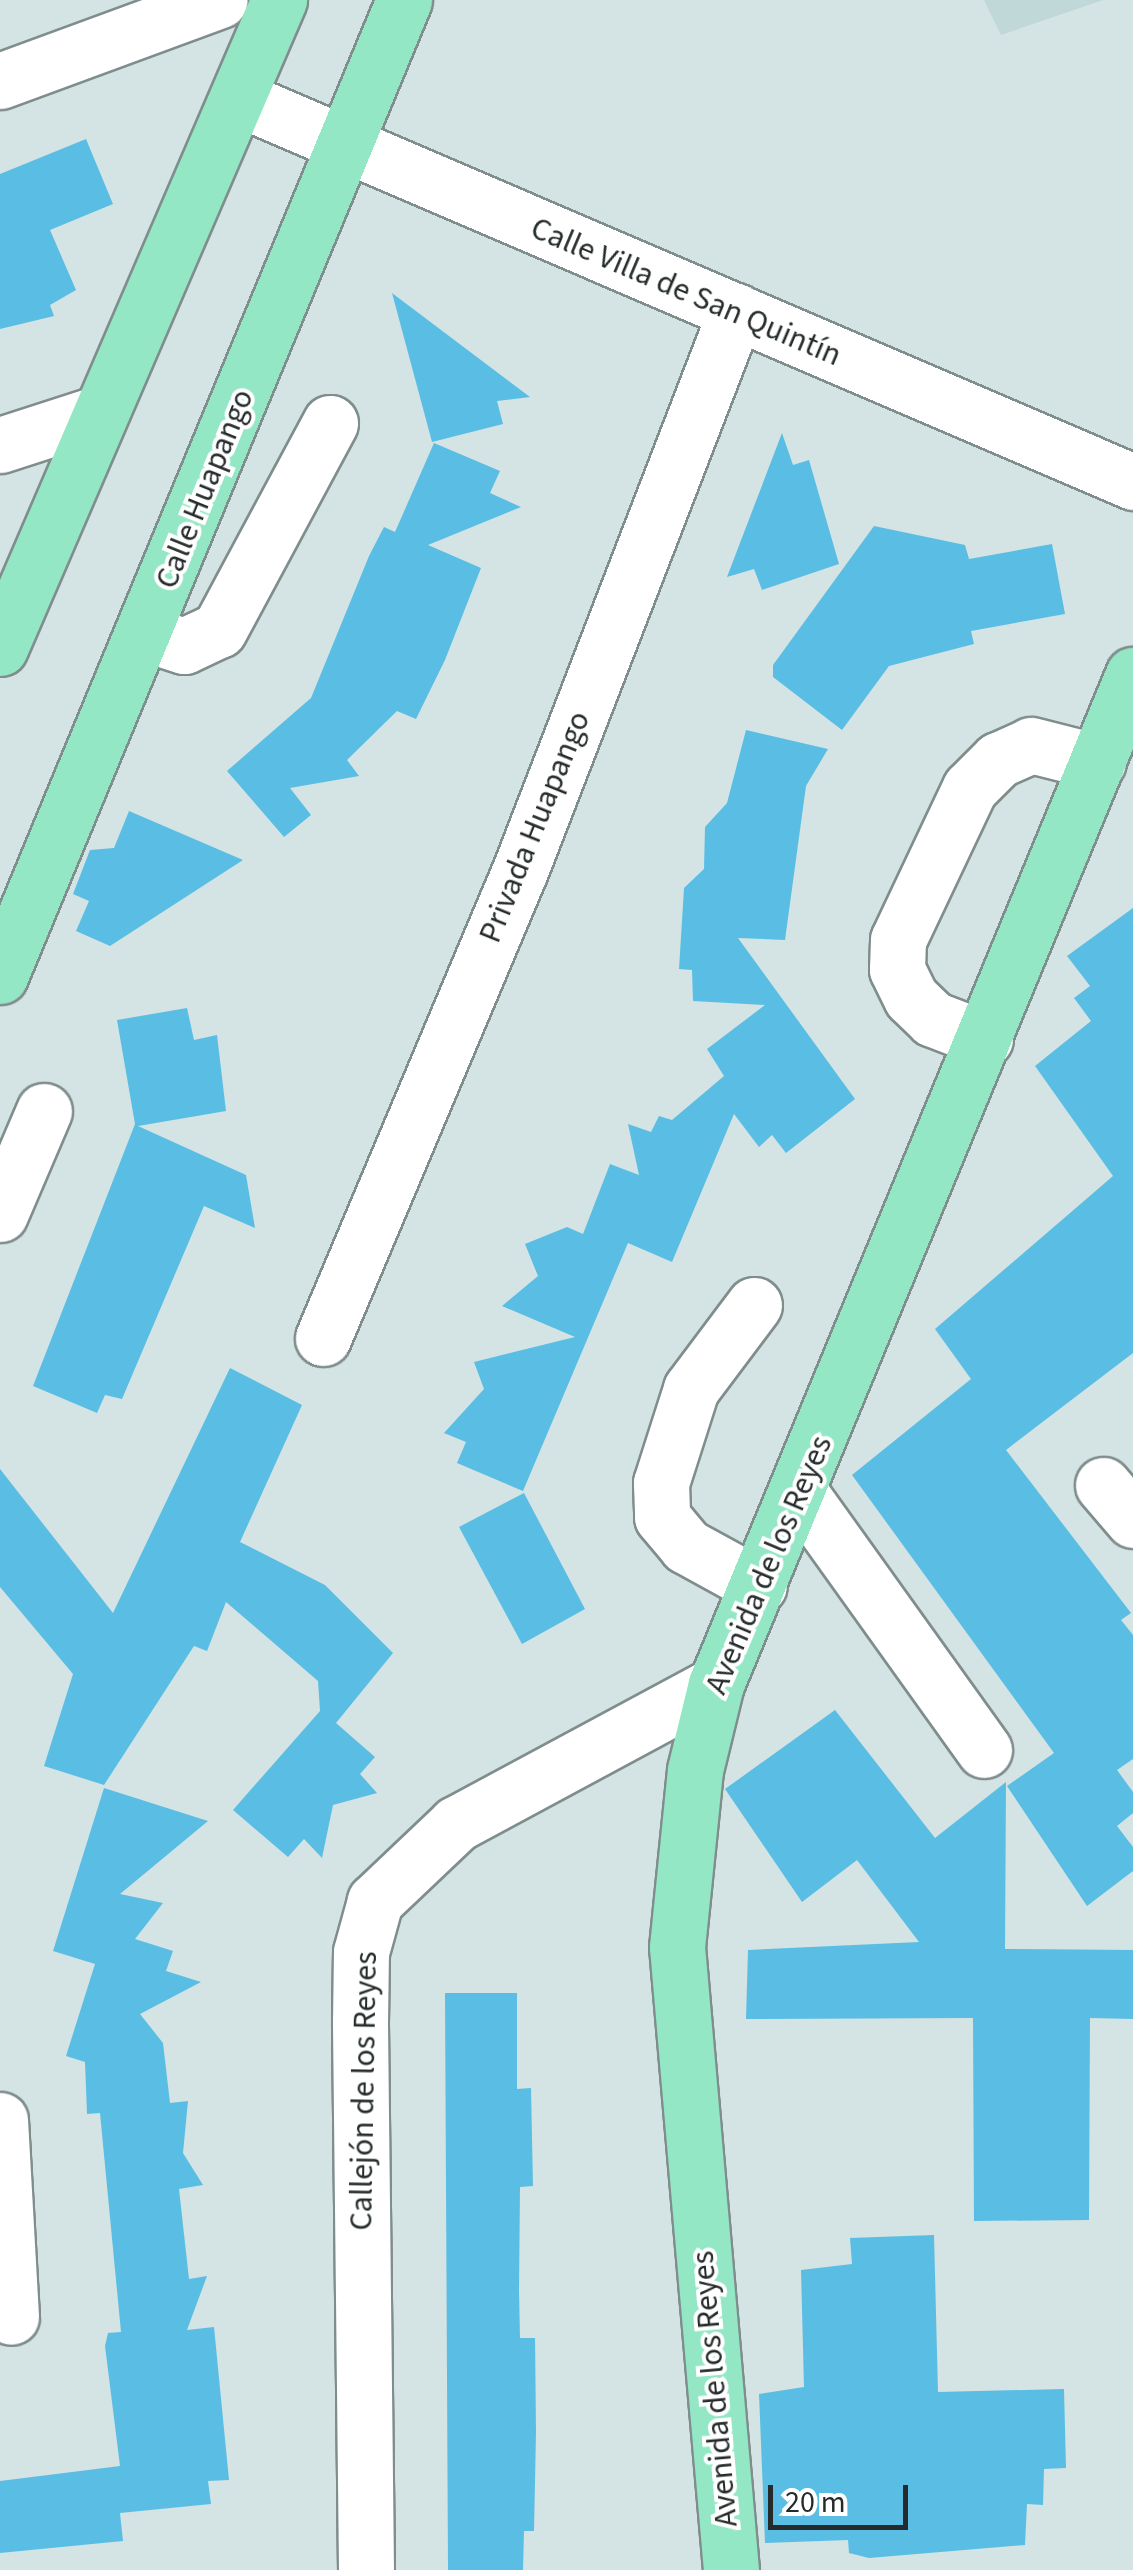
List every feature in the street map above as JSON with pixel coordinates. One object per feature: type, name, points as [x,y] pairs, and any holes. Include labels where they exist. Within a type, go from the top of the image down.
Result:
[{"type":"main road","points":[[0,648],[99,413],[240,99],[279,0]]},
{"type":"main road","name":"Calle Huapango","points":[[0,976],[13,909],[147,634],[404,0]]},
{"type":"main road","name":"Avenida de los Reyes","points":[[730,2570],[677,1947],[682,1854],[716,1684],[800,1493],[1133,676]]},
{"type":"street","points":[[0,81],[220,0]]},
{"type":"street","name":"Calle Villa de San Quintín","points":[[240,99],[342,149],[736,311],[1133,482]]},
{"type":"street","name":"Privada Huapango","points":[[323,1338],[521,868],[736,311]]},
{"type":"street","points":[[0,445],[99,413]]},
{"type":"street","points":[[147,634],[184,646],[219,630],[330,422]]},
{"type":"street","points":[[985,1038],[933,1018],[911,998],[897,969],[898,940],[970,788],[998,760],[1031,745],[1098,762]]},
{"type":"street","points":[[0,1214],[44,1112]]},
{"type":"street","points":[[754,1304],[691,1389],[661,1483],[662,1517],[686,1546],[758,1586]]},
{"type":"street","points":[[800,1493],[984,1750]]},
{"type":"street","name":"Callejón de los Reyes","points":[[366,2570],[360,2022],[362,1952],[375,1901],[456,1824],[716,1684]]},
{"type":"street","points":[[0,2120],[11,2316]]},
{"type":"shaded area","points":[[984,0],[1103,0],[1001,35]]},
{"type":"building","points":[[86,139],[113,204],[50,230],[76,290],[50,305],[54,316],[0,329],[0,174]]},
{"type":"building","points":[[392,293],[530,397],[497,401],[503,424],[432,442]]},
{"type":"building","points":[[782,433],[793,465],[809,460],[839,564],[762,590],[754,569],[727,577]]},
{"type":"building","points":[[434,443],[500,471],[490,493],[521,507],[428,545],[481,568],[445,660],[416,719],[397,711],[347,760],[359,776],[290,788],[311,815],[284,837],[227,771],[311,698],[369,556],[384,527],[395,532]]},
{"type":"building","points":[[874,526],[965,545],[969,559],[1052,544],[1065,614],[971,631],[974,644],[889,666],[842,730],[773,677],[773,665]]},
{"type":"building","points":[[746,730],[828,749],[806,786],[785,940],[738,938],[855,1099],[786,1153],[772,1135],[759,1147],[734,1114],[672,1262],[628,1243],[523,1491],[457,1463],[466,1442],[444,1433],[484,1389],[474,1362],[575,1337],[502,1306],[538,1276],[525,1244],[567,1227],[583,1234],[610,1164],[639,1175],[628,1124],[651,1132],[659,1116],[672,1120],[724,1076],[707,1049],[765,1005],[693,1001],[692,970],[679,969],[684,888],[704,869],[705,827],[727,803]]},
{"type":"building","points":[[129,811],[243,860],[110,946],[76,931],[89,901],[73,894],[90,850],[114,848]]},
{"type":"building","points":[[1133,908],[1133,1353],[1006,1450],[1131,1613],[1121,1620],[1133,1635],[1133,1759],[1117,1770],[1133,1792],[1133,1813],[1117,1826],[1133,1847],[1133,1871],[1087,1906],[1007,1786],[1054,1753],[852,1475],[971,1379],[935,1329],[1113,1176],[1035,1066],[1091,1021],[1074,998],[1090,986],[1067,956]]},
{"type":"building","points":[[187,1008],[194,1040],[217,1035],[226,1111],[138,1126],[246,1175],[255,1228],[204,1206],[122,1399],[105,1395],[97,1413],[33,1386],[135,1124],[117,1020]]},
{"type":"building","points":[[230,1368],[302,1405],[240,1542],[325,1585],[393,1653],[336,1723],[375,1757],[360,1774],[377,1793],[333,1805],[322,1858],[304,1839],[288,1857],[233,1810],[320,1711],[318,1681],[226,1602],[207,1651],[194,1646],[104,1785],[44,1766],[73,1674],[0,1587],[0,1469],[113,1613]]},
{"type":"building","points":[[524,1493],[585,1609],[522,1644],[459,1527]]},
{"type":"building","points":[[835,1710],[935,1838],[1006,1782],[1005,1949],[1133,1950],[1133,2019],[1090,2018],[1089,2220],[974,2221],[973,2018],[746,2019],[748,1950],[919,1942],[857,1860],[802,1902],[725,1789]]},
{"type":"building","points":[[104,1788],[208,1821],[120,1894],[163,1903],[135,1939],[173,1951],[166,1971],[201,1982],[140,2014],[163,2043],[170,2103],[188,2101],[183,2153],[203,2185],[179,2189],[189,2279],[207,2276],[187,2330],[214,2327],[229,2480],[208,2481],[211,2504],[120,2513],[123,2541],[0,2553],[0,2481],[120,2466],[105,2346],[108,2333],[121,2332],[100,2113],[87,2114],[85,2062],[66,2056],[95,1964],[53,1951]]},
{"type":"building","points":[[445,1993],[517,1993],[517,2089],[531,2088],[533,2186],[520,2187],[519,2291],[520,2338],[535,2338],[536,2432],[534,2531],[524,2531],[523,2570],[448,2570]]},
{"type":"building","points":[[934,2235],[938,2392],[1064,2389],[1066,2468],[1044,2469],[1043,2505],[1027,2504],[1025,2545],[869,2558],[849,2553],[848,2540],[765,2543],[759,2394],[804,2387],[801,2270],[852,2264],[850,2238]]}]
